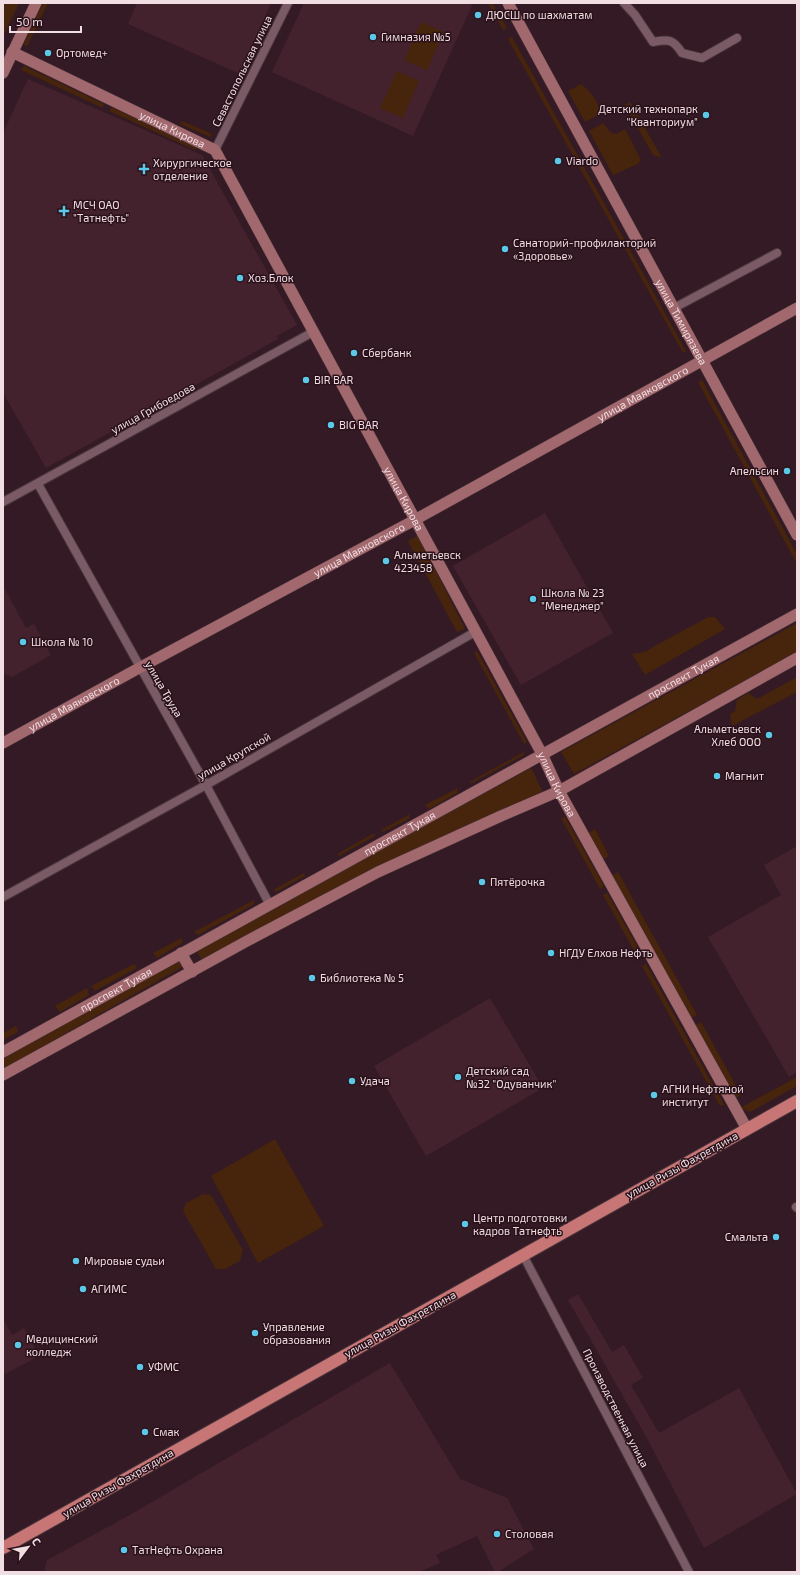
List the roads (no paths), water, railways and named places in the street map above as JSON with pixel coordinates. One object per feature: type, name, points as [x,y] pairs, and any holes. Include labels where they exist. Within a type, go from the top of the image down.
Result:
[{"type":"main road","name":"улица Ризы Фахретдина","points":[[3,1549],[797,1101]]},
{"type":"street","points":[[3,73],[36,3]]},
{"type":"street","name":"Севастопольская улица","points":[[215,150],[288,3]]},
{"type":"street","name":"улица Тимирязева","points":[[508,3],[797,535]]},
{"type":"street","points":[[624,3],[634,14],[653,42],[667,40],[676,44],[682,53],[702,58],[737,38]]},
{"type":"street","name":"улица Кирова","points":[[12,52],[215,150],[542,754],[559,792],[747,1129]]},
{"type":"street","points":[[674,308],[777,253]]},
{"type":"street","name":"улица Маяковского","points":[[3,743],[414,520],[797,308]]},
{"type":"street","name":"улица Грибоедова","points":[[3,502],[313,332]]},
{"type":"street","name":"улица Труда","points":[[38,484],[139,668],[206,785],[270,905]]},
{"type":"street","name":"проспект Тукая","points":[[3,1052],[797,614]]},
{"type":"street","name":"улица Крупской","points":[[3,898],[206,785],[475,632]]},
{"type":"street","name":"проспект Тукая","points":[[3,1075],[378,872],[501,816],[559,792],[797,658]]},
{"type":"street","points":[[181,954],[192,972]]},
{"type":"street","name":"Производственная улица","points":[[523,1255],[689,1572]]},
{"type":"place","name":"ДЮСШ по шахматам","points":[[478,15]]},
{"type":"place","name":"Гимназия №5","points":[[373,37]]},
{"type":"place","name":"Ортомед+","points":[[48,53]]},
{"type":"place","name":"Детский технопарк \"Кванториум\"","points":[[706,115]]},
{"type":"place","name":"Viardo","points":[[558,161]]},
{"type":"place","name":"Хирургическое отделение","points":[[144,169]]},
{"type":"place","name":"МСЧ ОАО \"Татнефть\"","points":[[64,211]]},
{"type":"place","name":"Санаторий-профилакторий «Здоровье»","points":[[505,249]]},
{"type":"place","name":"Хоз.Блок","points":[[240,278]]},
{"type":"place","name":"Сбербанк","points":[[354,353]]},
{"type":"place","name":"BIR BAR","points":[[306,380]]},
{"type":"place","name":"BIG BAR","points":[[331,425]]},
{"type":"place","name":"Апельсин","points":[[787,471]]},
{"type":"place","name":"Альметьевск 423458","points":[[386,561]]},
{"type":"place","name":"Школа № 23 \"Менеджер\"","points":[[533,599]]},
{"type":"place","name":"Школа № 10","points":[[23,642]]},
{"type":"place","name":"Альметьевск Хлеб ООО","points":[[769,735]]},
{"type":"place","name":"Магнит","points":[[717,776]]},
{"type":"place","name":"Пятёрочка","points":[[482,882]]},
{"type":"place","name":"НГДУ Елхов Нефть","points":[[551,953]]},
{"type":"place","name":"Библиотека № 5","points":[[312,978]]},
{"type":"place","name":"Детский сад №32 \"Одуванчик\"","points":[[458,1077]]},
{"type":"place","name":"Удача","points":[[352,1081]]},
{"type":"place","name":"АГНИ Нефтяной институт","points":[[654,1095]]},
{"type":"place","name":"Центр подготовки кадров Татнефть","points":[[465,1224]]},
{"type":"place","name":"Смальта","points":[[776,1237]]},
{"type":"place","name":"Мировые судьи","points":[[76,1261]]},
{"type":"place","name":"АГИМС","points":[[83,1289]]},
{"type":"place","name":"Управление образования","points":[[255,1333]]},
{"type":"place","name":"Медицинский колледж","points":[[18,1345]]},
{"type":"place","name":"УФМС","points":[[140,1367]]},
{"type":"place","name":"Смак","points":[[145,1432]]},
{"type":"place","name":"Столовая","points":[[497,1534]]},
{"type":"place","name":"ТатНефть Охрана","points":[[124,1550]]}]
